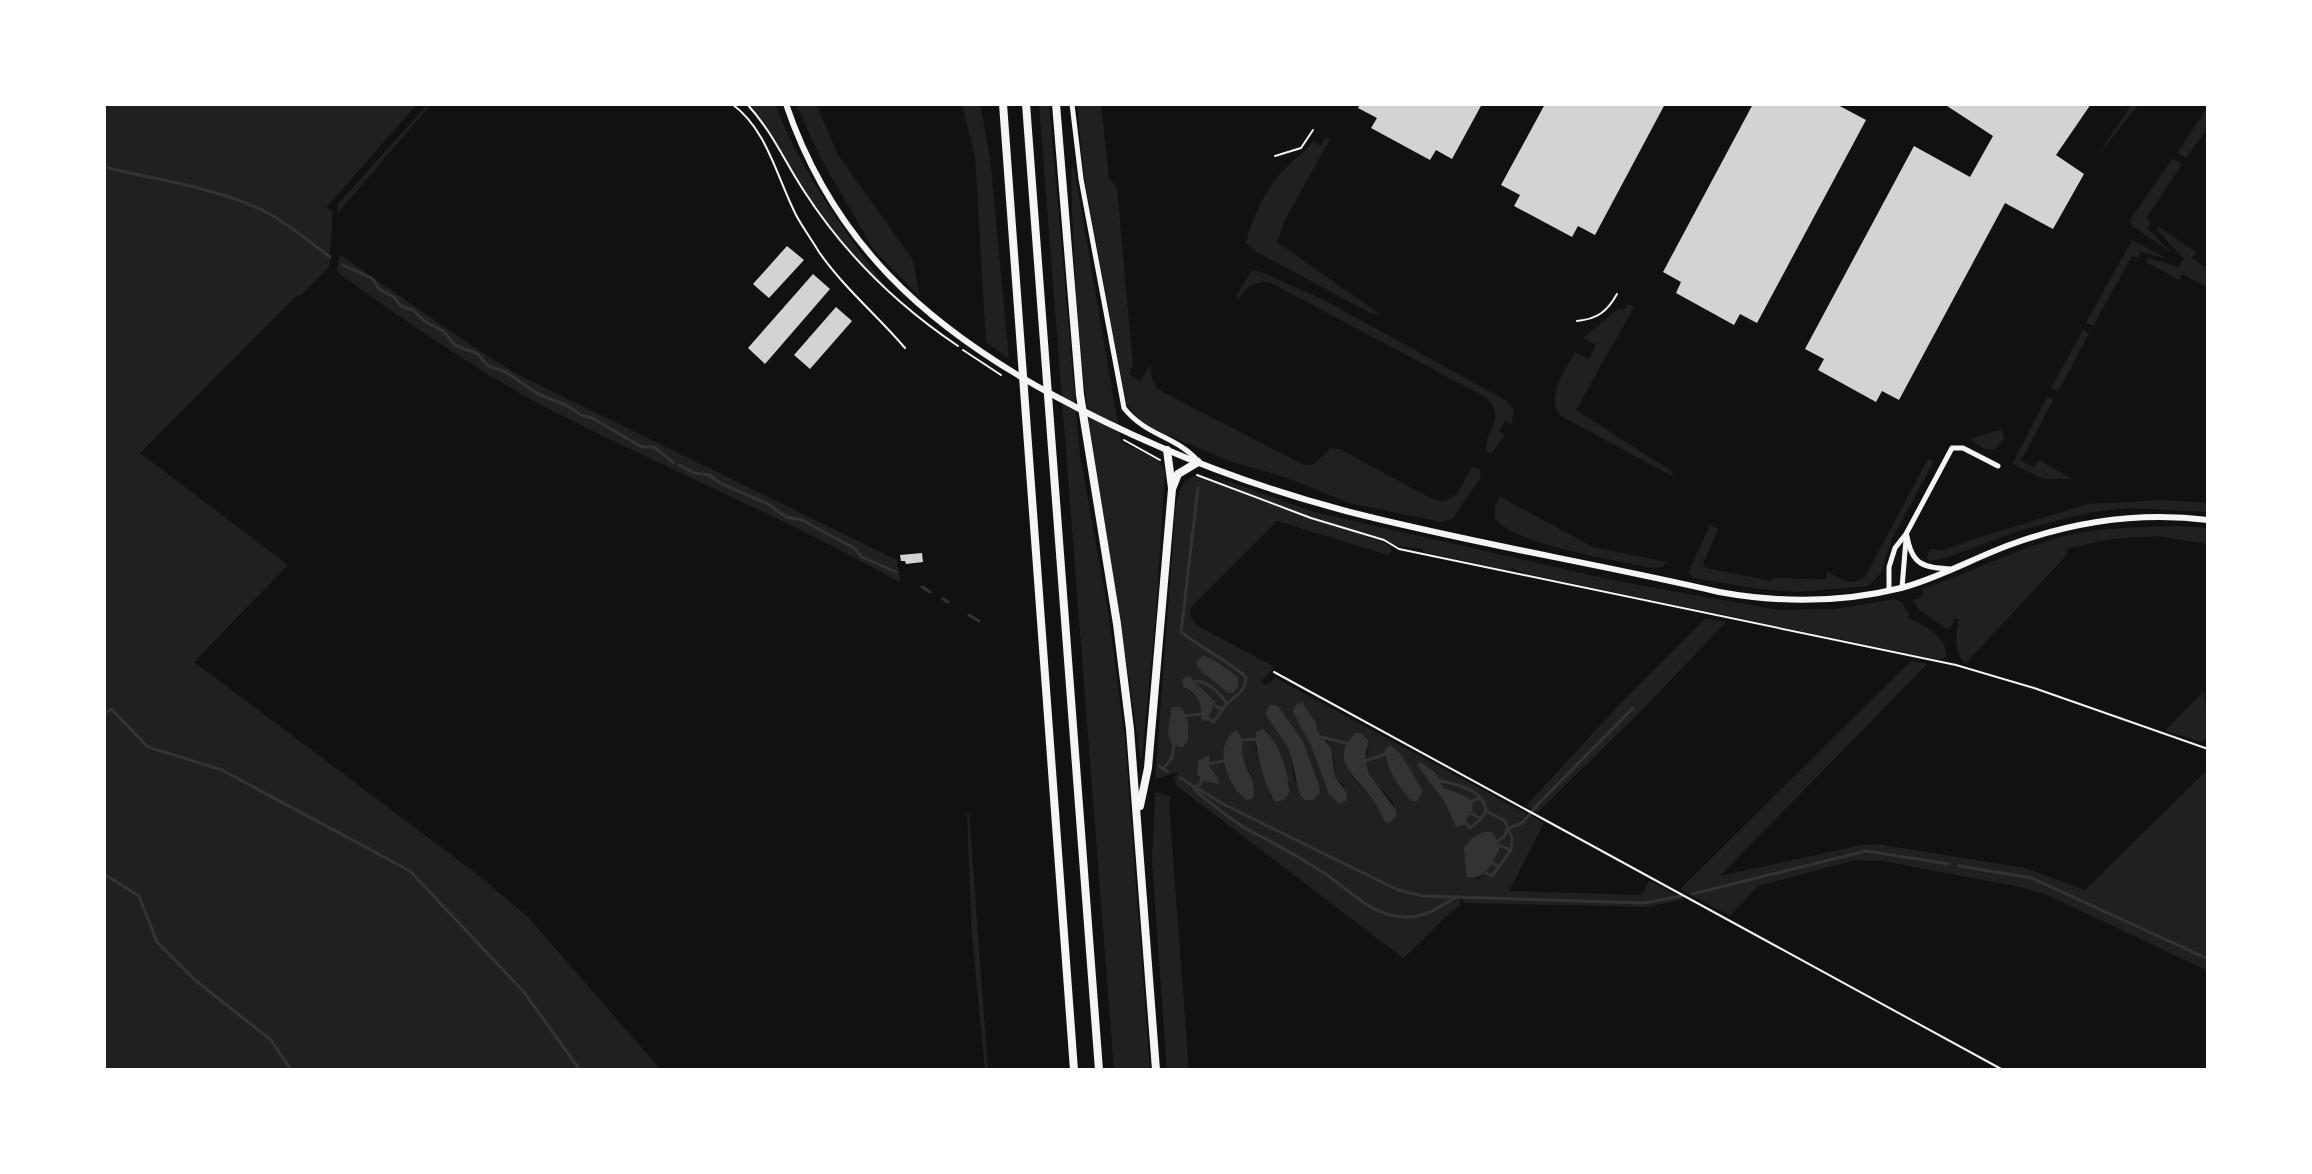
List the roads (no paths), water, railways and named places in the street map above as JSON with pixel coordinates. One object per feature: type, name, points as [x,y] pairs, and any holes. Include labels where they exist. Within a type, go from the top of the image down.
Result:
[{"type":"highway","points":[[1003,104],[1074,1070]]},
{"type":"highway","points":[[1026,104],[1099,1070]]},
{"type":"highway","points":[[1056,104],[1080,395],[1122,658],[1156,1070]]},
{"type":"highway","points":[[1167,450],[1172,489]]},
{"type":"highway","points":[[1137,819],[1148,768],[1172,489],[1175,478],[1182,470],[1198,462]]},
{"type":"main road","points":[[786,104],[807,154],[860,243],[901,289],[946,328],[982,354],[1043,390],[1122,431],[1266,487],[1345,510],[1719,592],[1773,599],[1850,597],[1902,588],[2014,543],[2087,523],[2132,517],[2208,520]]},
{"type":"street","points":[[1072,104],[1081,179],[1124,408],[1142,427],[1187,448],[1198,462]]},
{"type":"street","points":[[1889,590],[1889,567],[1895,548],[1906,534],[1952,448],[1963,448],[1998,466]]},
{"type":"street","points":[[1906,534],[1910,551],[1918,562],[1929,567],[1950,569]]},
{"type":"street","points":[[1902,588],[1906,534]]},
{"type":"lane","points":[[732,104],[758,131],[797,217],[821,254],[846,287],[905,348]]},
{"type":"lane","points":[[1275,156],[1301,148],[1313,130]]},
{"type":"lane","points":[[1577,321],[1594,319],[1608,309],[1617,294]]},
{"type":"waterway","points":[[104,167],[206,190],[245,203],[281,221],[330,257]]},
{"type":"waterway","points":[[343,265],[373,279],[379,289],[394,297],[401,306],[413,310],[424,321],[443,331],[455,345],[478,354],[488,366],[506,372],[538,394],[592,418],[642,447],[654,447],[673,462]]},
{"type":"waterway","points":[[679,465],[694,473],[709,475],[768,504],[786,517],[802,520],[854,548],[862,557],[896,572]]},
{"type":"waterway","points":[[1183,716],[1203,714],[1213,722],[1246,682],[1246,677],[1181,632],[1198,488]]},
{"type":"waterway","points":[[922,587],[930,592]]},
{"type":"waterway","points":[[943,599],[948,602]]},
{"type":"waterway","points":[[969,615],[979,621]]},
{"type":"waterway","points":[[1194,681],[1213,688],[1227,704]]},
{"type":"waterway","points":[[1215,706],[1223,709]]},
{"type":"waterway","points":[[1496,842],[1505,836],[1507,829],[1522,823],[1633,708]]},
{"type":"waterway","points":[[104,714],[111,709],[148,747],[222,770],[410,871],[523,991],[580,1070]]},
{"type":"waterway","points":[[1322,737],[1349,744]]},
{"type":"waterway","points":[[1242,740],[1257,739]]},
{"type":"waterway","points":[[1163,769],[1172,758],[1174,745]]},
{"type":"waterway","points":[[1363,758],[1365,761],[1385,754]]},
{"type":"waterway","points":[[1208,764],[1228,760]]},
{"type":"waterway","points":[[1159,766],[1168,772]]},
{"type":"waterway","points":[[1180,778],[1225,805],[1398,890],[1423,896],[1644,903],[1682,896]]},
{"type":"waterway","points":[[1195,787],[1200,785],[1202,778]]},
{"type":"waterway","points":[[1438,780],[1475,793],[1486,811],[1505,821],[1512,838],[1511,850],[1492,876],[1486,873]]},
{"type":"waterway","points":[[1193,787],[1239,824],[1307,862],[1382,912],[1393,916],[1419,916],[1456,897]]},
{"type":"waterway","points":[[1472,801],[1481,798]]},
{"type":"waterway","points":[[1471,813],[1481,819],[1486,811]]},
{"type":"waterway","points":[[1465,822],[1470,828],[1481,819]]},
{"type":"waterway","points":[[1501,846],[1511,850]]},
{"type":"waterway","points":[[1692,894],[1866,851],[1949,864]]},
{"type":"waterway","points":[[1490,861],[1499,867]]},
{"type":"waterway","points":[[1959,866],[2032,878],[2208,959]]},
{"type":"waterway","points":[[104,874],[139,896],[157,942],[195,980],[271,1040],[291,1070]]}]
